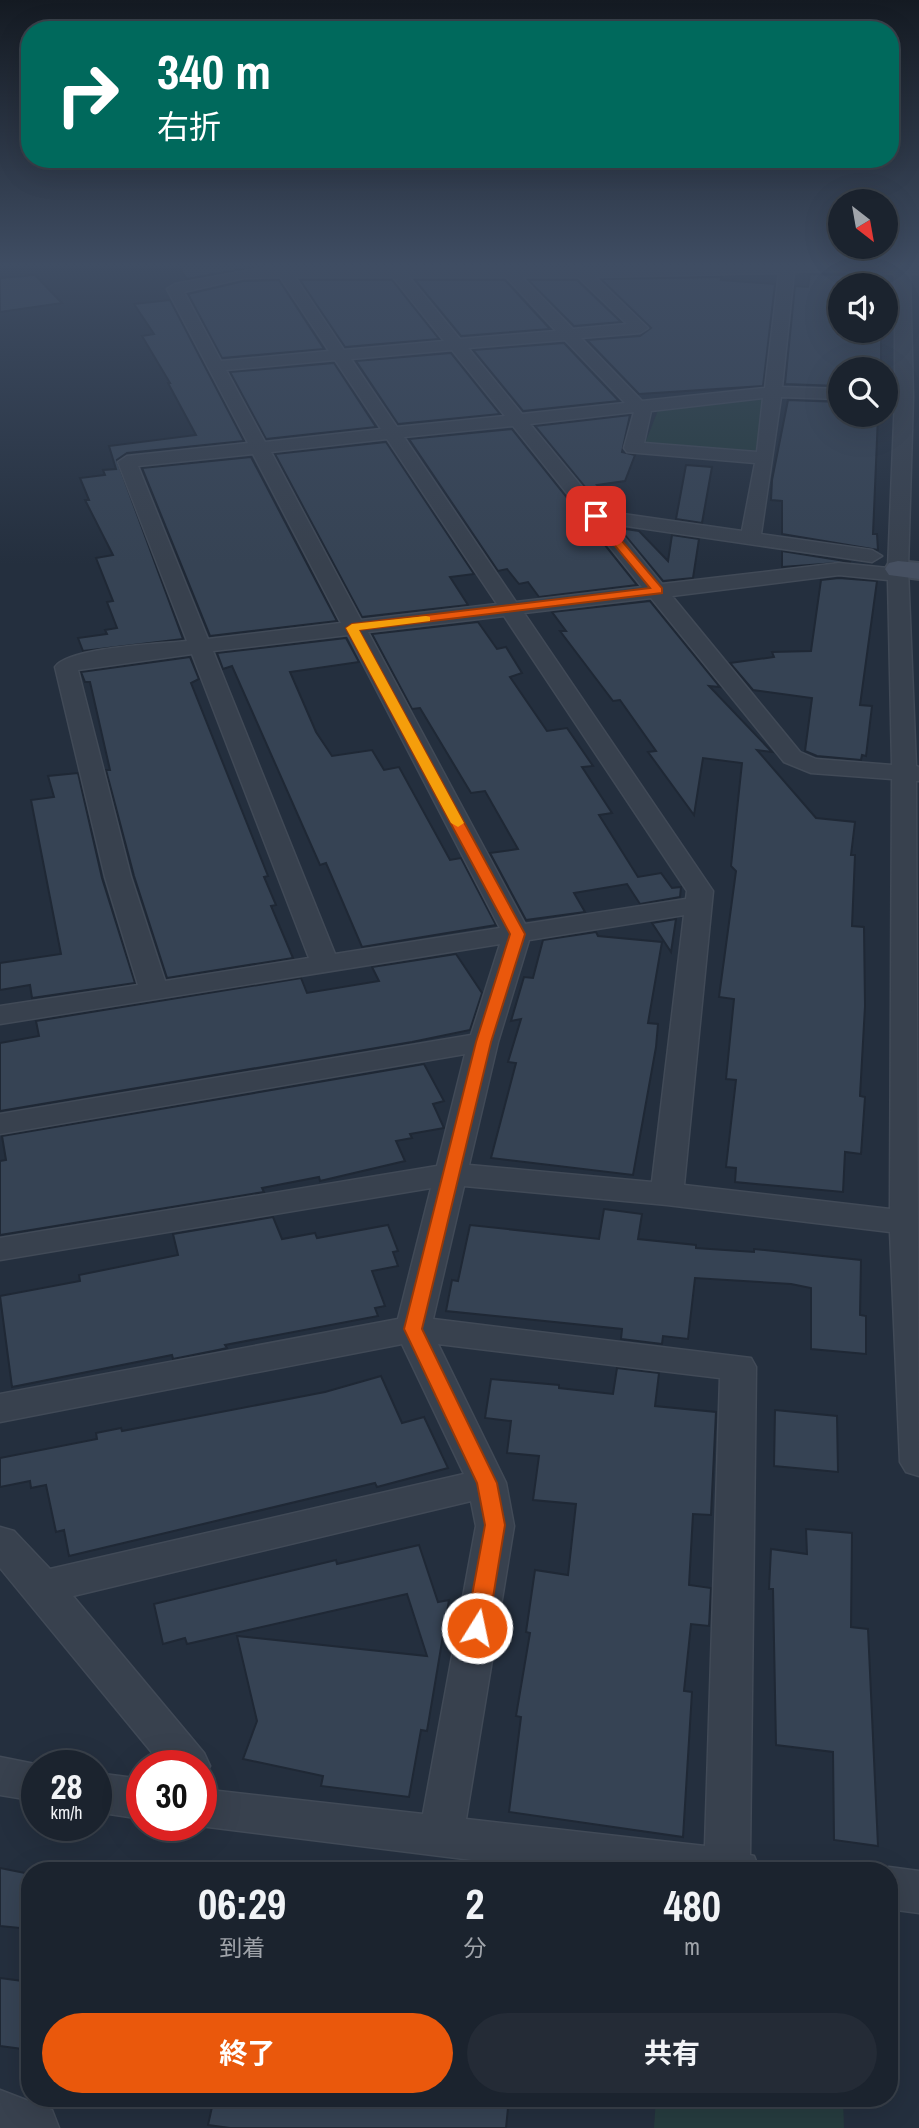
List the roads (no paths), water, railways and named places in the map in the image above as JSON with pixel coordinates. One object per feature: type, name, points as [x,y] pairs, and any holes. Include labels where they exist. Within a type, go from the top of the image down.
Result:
[{"type":"street","points":[[224,365],[216,366],[352,628],[517,934],[484,1042],[413,1329],[487,1483],[495,1525],[441,1834]]},
{"type":"street","points":[[347,365],[700,891],[667,1194]]},
{"type":"street","points":[[471,365],[658,590],[792,757],[811,766],[912,774]]},
{"type":"street","points":[[597,365],[644,414],[634,448],[765,458]]},
{"type":"street","points":[[751,537],[765,458],[777,365]]},
{"type":"street","points":[[904,365],[904,569],[912,774],[913,1223],[919,1462]]},
{"type":"street","points":[[325,963],[127,462],[774,392],[828,394]]},
{"type":"street","points":[[596,516],[751,537],[904,569]]},
{"type":"street","points":[[154,991],[118,877],[66,667],[78,661],[200,645],[658,590],[839,569],[904,569]]},
{"type":"street","points":[[0,1015],[698,905]]},
{"type":"street","points":[[0,1124],[484,1042]]},
{"type":"street","points":[[0,1249],[450,1174],[667,1194],[913,1223]]},
{"type":"street","points":[[0,1408],[413,1329],[738,1367],[732,1862]]},
{"type":"street","points":[[42,1587],[487,1483]]},
{"type":"street","points":[[0,1542],[42,1587],[176,1750]]},
{"type":"street","points":[[0,1776],[21,1779]]},
{"type":"street","points":[[217,1802],[441,1834],[667,1862]]},
{"type":"street","points":[[898,1889],[919,1892]]}]
